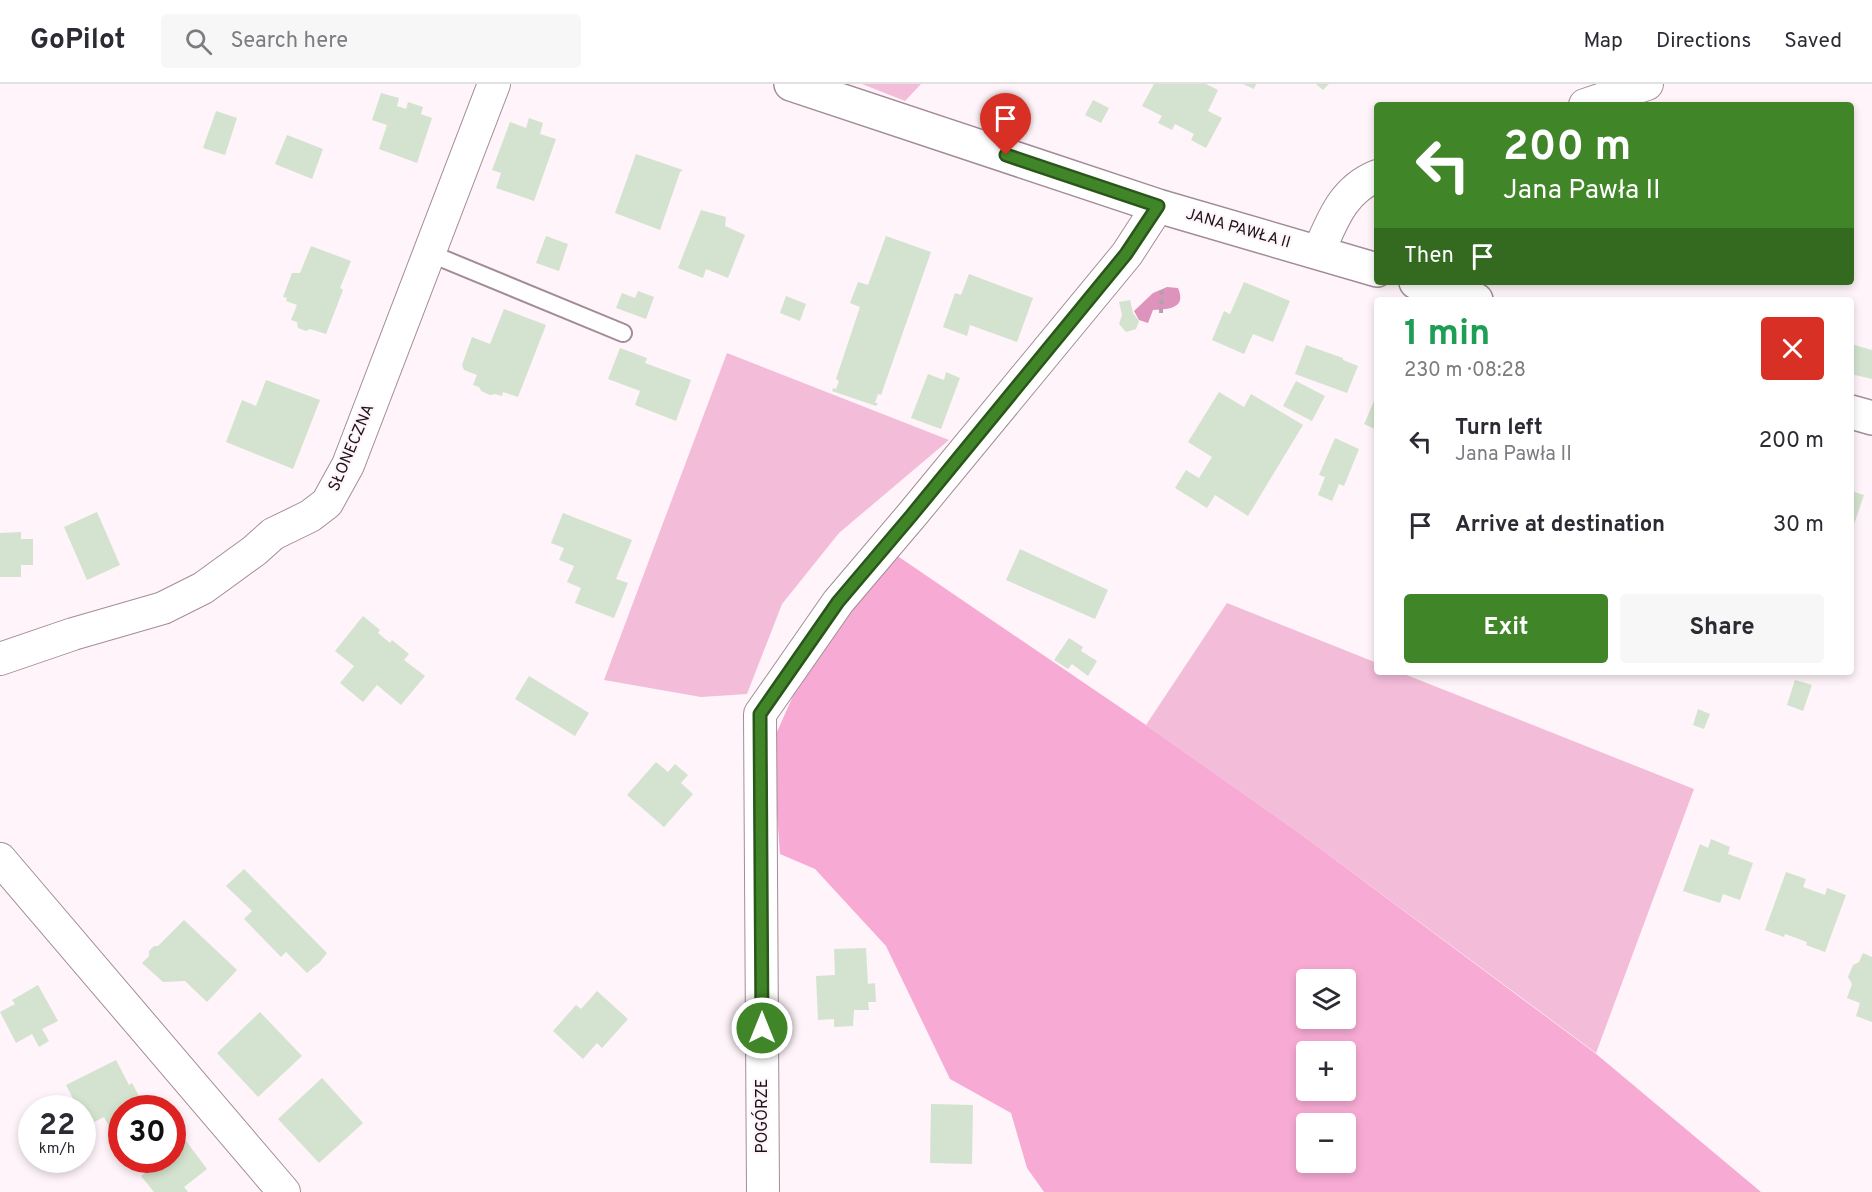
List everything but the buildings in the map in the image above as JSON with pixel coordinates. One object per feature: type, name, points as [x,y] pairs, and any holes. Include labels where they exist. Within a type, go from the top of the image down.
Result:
[{"type":"street","name":"SŁONECZNA","points":[[0,658],[163,608],[203,588],[254,551],[273,534],[310,516],[327,503],[348,465],[494,84]]},
{"type":"street","name":"JANA PAWŁA II","points":[[791,84],[1158,206],[1374,269]]},
{"type":"street","points":[[1594,102],[1647,84]]},
{"type":"street","points":[[1317,253],[1340,205],[1352,190],[1374,178]]},
{"type":"street","name":"POGÓRZE","points":[[763,1192],[760,714],[838,602],[1126,254],[1158,206]]},
{"type":"street","points":[[1426,285],[1466,297]]},
{"type":"street","points":[[1854,413],[1872,418]]},
{"type":"street","points":[[0,859],[284,1192]]},
{"type":"lane","points":[[429,253],[623,333]]},
{"type":"path","points":[[1161,313],[1162,287]]},
{"type":"shaded area","points":[[862,84],[921,84],[905,101]]},
{"type":"shaded area","points":[[1167,287],[1178,288],[1180,300],[1178,304],[1170,308],[1153,310],[1148,323],[1139,320],[1134,311],[1153,293]]},
{"type":"shaded area","points":[[727,353],[949,440],[839,533],[782,604],[747,694],[701,697],[604,680]]},
{"type":"shaded area","points":[[896,555],[1146,725],[1298,832],[1595,1053],[1761,1192],[1044,1192],[1027,1168],[1011,1113],[950,1079],[886,946],[815,869],[780,854],[772,743],[818,640]]},
{"type":"shaded area","points":[[1227,603],[1374,662],[1374,675],[1407,675],[1694,789],[1596,1053],[1298,832],[1146,725]]},
{"type":"route","points":[[762,1028],[760,714],[838,602],[1126,254],[1158,206],[1006,155]]}]
